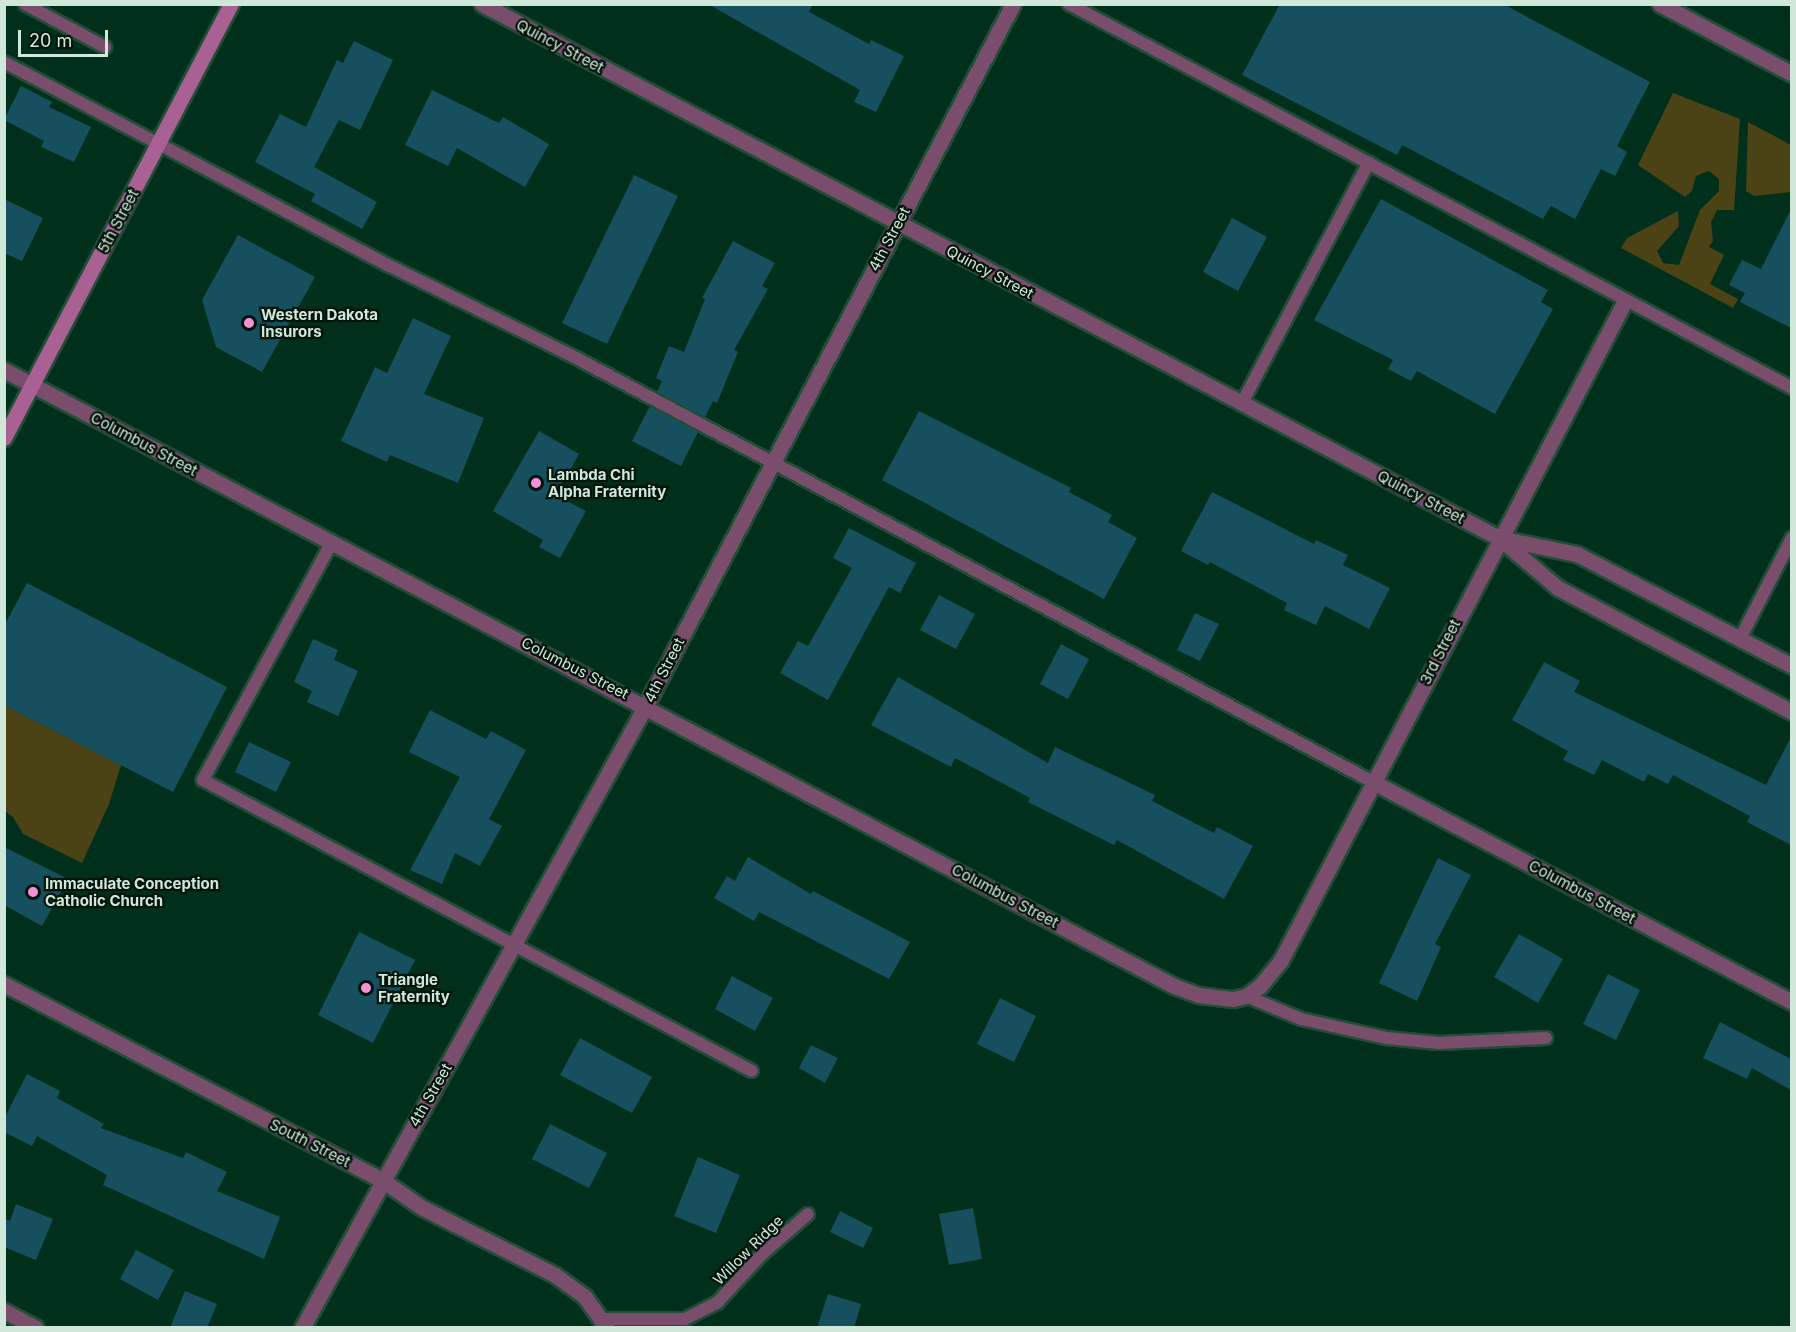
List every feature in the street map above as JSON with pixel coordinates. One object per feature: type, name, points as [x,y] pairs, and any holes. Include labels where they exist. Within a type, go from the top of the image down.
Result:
[{"type":"main road","name":"5th Street","points":[[4,438],[231,4]]},
{"type":"street","name":"Quincy Street","points":[[482,4],[1499,538],[1558,588],[1791,712]]},
{"type":"street","name":"4th Street","points":[[302,1328],[646,705],[1013,4]]},
{"type":"street","points":[[1660,4],[1791,74]]},
{"type":"street","name":"3rd Street","points":[[1246,996],[1260,986],[1281,960],[1499,538],[1625,301]]},
{"type":"street","name":"Columbus Street","points":[[4,370],[646,705],[1174,986],[1217,998],[1246,996]]},
{"type":"street","name":"Quincy Street","points":[[1499,538],[1577,554],[1791,666]]},
{"type":"street","name":"Columbus Street","points":[[1373,782],[1791,1002]]},
{"type":"street","name":"South Street","points":[[4,984],[382,1180],[421,1207],[555,1275],[585,1297],[603,1325]]},
{"type":"street","points":[[4,1311],[36,1328]]},
{"type":"lane","points":[[25,4],[105,46]]},
{"type":"lane","points":[[1069,4],[1791,388]]},
{"type":"lane","points":[[4,62],[387,266],[580,360],[771,464],[1373,782]]},
{"type":"lane","points":[[1242,403],[1369,162]]},
{"type":"lane","points":[[1740,639],[1791,538]]},
{"type":"lane","points":[[332,542],[203,780],[514,947],[752,1071]]},
{"type":"lane","points":[[1246,996],[1335,1029],[1386,1038],[1439,1043],[1546,1038]]},
{"type":"lane","name":"Willow Ridge","points":[[603,1325],[686,1319],[717,1303],[761,1255],[808,1214]]},
{"type":"shaded area","points":[[1673,93],[1740,119],[1734,210],[1717,210],[1711,222],[1713,241],[1709,247],[1724,255],[1710,284],[1738,299],[1733,308],[1621,248],[1627,238],[1678,211],[1679,226],[1657,251],[1663,263],[1679,265],[1700,210],[1719,191],[1719,179],[1709,171],[1696,176],[1692,191],[1685,197],[1638,165]]},
{"type":"shaded area","points":[[1748,122],[1791,145],[1791,192],[1754,196],[1746,191]]},
{"type":"shaded area","points":[[4,705],[121,765],[109,804],[82,863],[23,834],[13,817],[5,811]]},
{"type":"building","points":[[708,4],[813,4],[809,12],[869,44],[871,40],[904,56],[876,112],[854,102],[860,90]]},
{"type":"building","points":[[1280,4],[1503,4],[1650,82],[1617,146],[1627,152],[1615,176],[1601,169],[1575,219],[1551,206],[1543,219],[1402,145],[1397,155],[1242,75]]},
{"type":"building","points":[[354,41],[393,60],[360,130],[339,120],[314,167],[377,202],[362,229],[311,201],[315,194],[255,162],[280,114],[306,127],[337,60],[343,63]]},
{"type":"building","points":[[21,86],[52,102],[49,107],[91,127],[74,162],[41,147],[44,141],[4,120]]},
{"type":"building","points":[[432,90],[499,123],[503,117],[549,144],[525,187],[457,148],[448,166],[405,145]]},
{"type":"building","points":[[634,175],[678,196],[607,344],[562,323]]},
{"type":"building","points":[[4,199],[43,218],[22,261],[4,253]]},
{"type":"building","points":[[1381,199],[1548,290],[1541,302],[1553,309],[1495,414],[1417,371],[1411,381],[1388,369],[1393,360],[1314,320]]},
{"type":"building","points":[[1791,209],[1791,328],[1740,302],[1745,293],[1729,285],[1742,260],[1761,269]]},
{"type":"building","points":[[1232,218],[1267,237],[1238,291],[1203,272]]},
{"type":"building","name":"Western Dakota Insurors","points":[[238,235],[315,277],[262,372],[216,347],[202,300]]},
{"type":"building","points":[[733,241],[775,263],[762,286],[768,289],[734,350],[738,352],[717,403],[713,401],[705,417],[657,392],[662,381],[656,378],[669,346],[684,352],[705,299],[702,298]]},
{"type":"building","points":[[413,318],[451,336],[424,394],[484,418],[458,483],[390,455],[387,462],[341,441],[375,367],[387,373]]},
{"type":"building","points":[[650,406],[698,432],[681,466],[632,441]]},
{"type":"building","points":[[919,411],[1071,488],[1069,492],[1112,515],[1108,522],[1137,538],[1104,599],[882,480]]},
{"type":"building","name":"Lambda Chi Alpha Fraternity","points":[[539,431],[579,454],[556,495],[586,511],[560,558],[539,547],[543,540],[493,511]]},
{"type":"building","points":[[1212,492],[1314,544],[1316,540],[1348,555],[1343,565],[1390,588],[1369,629],[1325,606],[1316,625],[1284,610],[1287,603],[1210,562],[1208,565],[1181,551]]},
{"type":"building","points":[[849,528],[916,563],[900,593],[889,587],[828,700],[780,673],[798,641],[808,646],[852,568],[833,558]]},
{"type":"building","points":[[27,583],[227,687],[173,792],[4,705],[4,626]]},
{"type":"building","points":[[939,595],[975,614],[956,649],[920,630]]},
{"type":"building","points":[[1195,613],[1219,624],[1200,661],[1177,650]]},
{"type":"building","points":[[313,639],[338,650],[334,660],[358,671],[338,716],[307,702],[312,691],[294,682]]},
{"type":"building","points":[[1061,644],[1089,659],[1068,699],[1040,684]]},
{"type":"building","points":[[1544,662],[1580,681],[1574,692],[1766,785],[1791,737],[1791,845],[1747,822],[1750,816],[1673,775],[1668,784],[1648,774],[1644,782],[1602,760],[1594,775],[1563,760],[1568,751],[1512,720]]},
{"type":"building","points":[[898,677],[1048,763],[1055,747],[1155,795],[1152,801],[1214,833],[1217,827],[1253,846],[1224,899],[1117,840],[1114,845],[1028,802],[1030,798],[955,758],[951,767],[871,725]]},
{"type":"building","points":[[430,710],[486,739],[491,731],[526,750],[489,819],[502,826],[480,866],[455,853],[442,884],[410,870],[460,777],[409,752]]},
{"type":"building","points":[[249,742],[291,762],[276,792],[235,772]]},
{"type":"building","name":"Immaculate Conception Catholic Church","points":[[4,847],[68,879],[42,926],[4,905]]},
{"type":"building","points":[[748,857],[811,894],[813,891],[910,942],[889,979],[759,912],[754,921],[714,898],[727,876],[735,881]]},
{"type":"building","points":[[1438,858],[1471,875],[1435,944],[1441,947],[1417,1001],[1379,983]]},
{"type":"building","name":"Triangle Fraternity","points":[[359,932],[415,960],[373,1043],[318,1015]]},
{"type":"building","points":[[1519,934],[1563,959],[1538,1003],[1494,977]]},
{"type":"building","points":[[1608,974],[1640,990],[1616,1040],[1583,1024]]},
{"type":"building","points":[[732,976],[773,998],[755,1031],[715,1009]]},
{"type":"building","points":[[1000,998],[1036,1016],[1014,1062],[977,1044]]},
{"type":"building","points":[[1720,1022],[1791,1059],[1791,1090],[1752,1068],[1747,1079],[1703,1058]]},
{"type":"building","points":[[580,1038],[652,1077],[632,1113],[560,1075]]},
{"type":"building","points":[[811,1045],[838,1058],[825,1083],[799,1068]]},
{"type":"building","points":[[27,1074],[60,1091],[57,1098],[104,1124],[101,1128],[183,1158],[186,1152],[227,1172],[217,1191],[280,1217],[264,1259],[103,1185],[107,1175],[37,1136],[32,1146],[4,1132],[4,1119]]},
{"type":"building","points":[[550,1124],[607,1153],[589,1188],[532,1159]]},
{"type":"building","points":[[698,1157],[740,1175],[716,1233],[674,1216]]},
{"type":"building","points":[[16,1204],[53,1219],[36,1260],[4,1247],[4,1218],[10,1221]]},
{"type":"building","points":[[973,1208],[982,1259],[949,1265],[939,1214]]},
{"type":"building","points":[[840,1211],[873,1228],[863,1248],[830,1232]]},
{"type":"building","points":[[136,1250],[174,1270],[158,1300],[120,1279]]},
{"type":"building","points":[[185,1291],[217,1304],[207,1328],[170,1328]]},
{"type":"building","points":[[828,1294],[861,1304],[854,1328],[817,1328]]},
{"type":"place","name":"Western Dakota Insurors","points":[[249,323]]},
{"type":"place","name":"Lambda Chi Alpha Fraternity","points":[[536,483]]},
{"type":"place","name":"Immaculate Conception Catholic Church","points":[[33,892]]},
{"type":"place","name":"Triangle Fraternity","points":[[366,988]]}]
